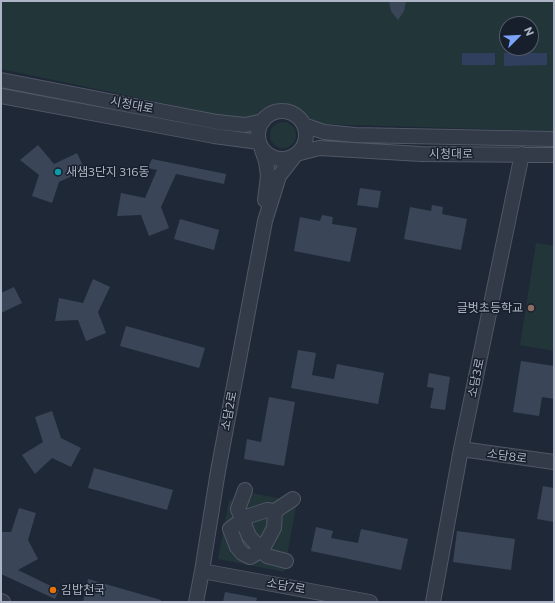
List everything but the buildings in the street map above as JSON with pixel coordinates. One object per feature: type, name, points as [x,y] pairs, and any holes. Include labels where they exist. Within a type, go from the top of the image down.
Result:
[{"type":"street","name":"시청대로","points":[[1,80],[217,122],[245,125],[263,121]]},
{"type":"street","name":"시청대로","points":[[1,96],[261,146]]},
{"type":"street","points":[[280,111],[288,112],[296,115],[304,125],[307,137],[305,146],[279,176],[265,221],[268,176],[266,161],[258,134],[263,121],[272,113],[280,111]]},
{"type":"street","name":"시청대로","points":[[304,125],[324,132],[355,135],[554,139]]},
{"type":"street","points":[[261,146],[276,159],[285,160],[296,155]]},
{"type":"street","name":"시청대로","points":[[296,155],[319,148],[421,154],[554,155]]},
{"type":"street","name":"소담3로","points":[[433,602],[461,449],[522,154]]},
{"type":"street","name":"소담2로","points":[[196,602],[218,471],[265,221]]},
{"type":"street","name":"소담8로","points":[[461,449],[554,462]]},
{"type":"street","points":[[242,520],[238,509],[244,490]]},
{"type":"street","points":[[275,512],[274,528],[262,550],[250,557],[237,547],[230,529],[242,520],[267,510],[275,512],[293,499]]},
{"type":"street","points":[[262,550],[267,556],[286,561]]},
{"type":"street","name":"소담7로","points":[[202,571],[370,602]]},
{"type":"green space","points":[[1,1],[554,1],[554,131],[316,124],[299,109],[280,104],[263,109],[253,118],[234,118],[1,69]]},
{"type":"green space","points":[[283,122],[292,126],[296,135],[292,144],[283,148],[274,144],[270,135],[274,126]]},
{"type":"green space","points":[[536,243],[554,246],[554,351],[520,345]]},
{"type":"green space","points":[[247,492],[297,502],[284,572],[218,559],[229,500],[245,503]]},
{"type":"water","points":[[462,53],[495,53],[495,65],[462,65]]},
{"type":"water","points":[[539,53],[547,53],[547,65],[504,66],[504,56],[539,56]]},
{"type":"place","name":"새샘3단지 316동","points":[[58,172]]},
{"type":"place","name":"글벗초등학교","points":[[531,308]]},
{"type":"place","name":"김밥천국","points":[[53,590]]}]
